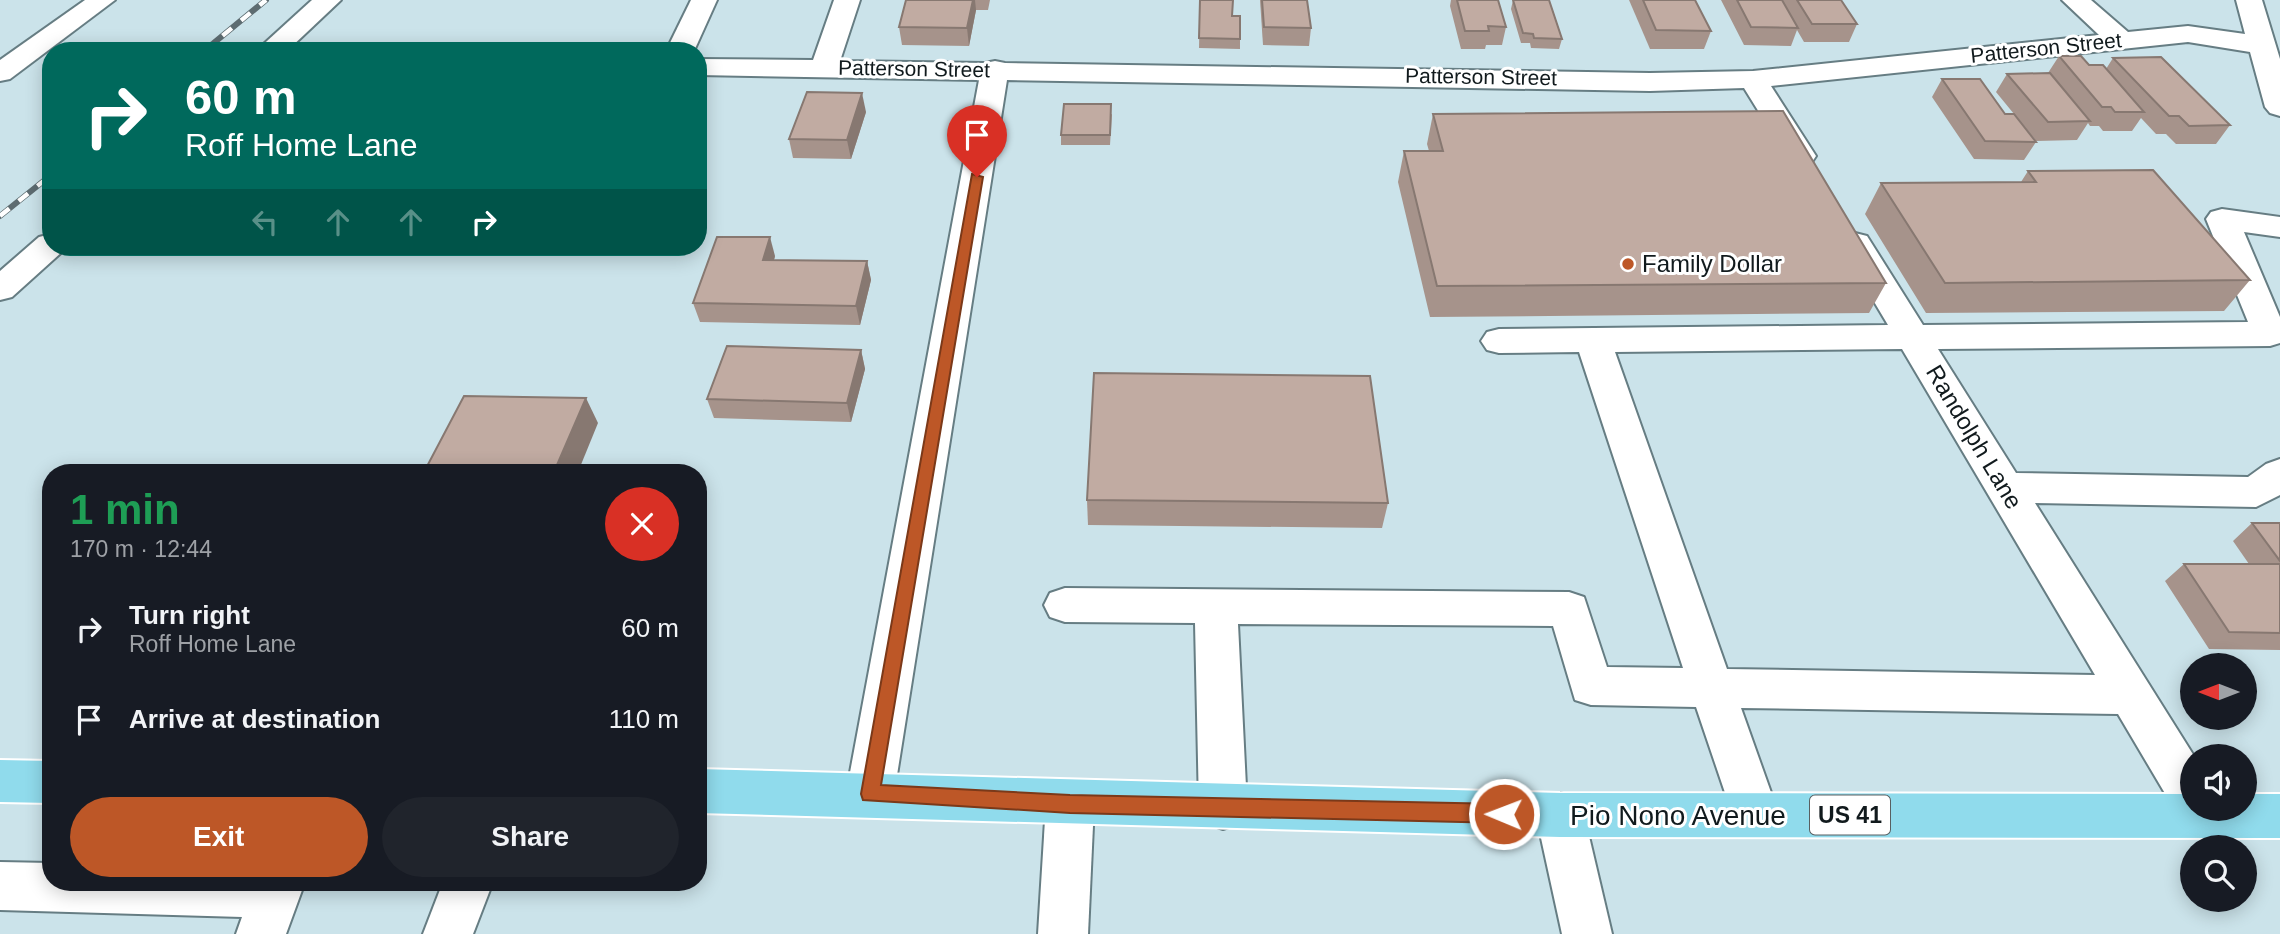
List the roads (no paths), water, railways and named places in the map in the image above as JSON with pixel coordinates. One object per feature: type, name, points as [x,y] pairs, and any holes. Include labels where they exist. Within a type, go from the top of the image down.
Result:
[{"type":"main road","points":[[0,781],[42,782]]},
{"type":"main road","name":"Pio Nono Avenue","points":[[707,791],[870,794],[1070,804],[1560,815],[1755,815],[2180,807]]},
{"type":"main road","name":"Pio Nono Avenue","points":[[2257,813],[2280,816]]},
{"type":"street","points":[[43,42],[102,0]]},
{"type":"street","points":[[280,42],[328,0]]},
{"type":"street","points":[[684,42],[704,0]]},
{"type":"street","points":[[824,68],[847,0]]},
{"type":"street","points":[[2076,0],[2120,40]]},
{"type":"street","points":[[2280,11],[2249,5],[2280,107]]},
{"type":"street","name":"Patterson Street","points":[[707,66],[1650,82],[1753,79],[2188,34],[2261,46]]},
{"type":"street","points":[[0,73],[42,43]]},
{"type":"street","points":[[870,794],[995,69]]},
{"type":"street","points":[[1753,79],[1819,184]]},
{"type":"street","name":"Randolph Lane","points":[[1840,219],[2180,776]]},
{"type":"street","points":[[1499,341],[2270,334],[2222,219],[2280,227]]},
{"type":"street","points":[[0,289],[42,252]]},
{"type":"street","points":[[1592,340],[1755,815]]},
{"type":"street","points":[[2005,488],[2256,492],[2280,474]]},
{"type":"street","points":[[1065,605],[1569,609],[1591,686],[2131,695]]},
{"type":"street","points":[[1216,607],[1223,807]]},
{"type":"street","points":[[1063,934],[1070,804]]},
{"type":"street","points":[[1560,815],[1587,934]]},
{"type":"street","points":[[0,886],[42,889]]},
{"type":"street","points":[[80,891],[272,903]]},
{"type":"street","points":[[448,934],[465,891]]},
{"type":"railway","points":[[215,42],[266,0]]},
{"type":"railway","points":[[0,216],[42,182]]},
{"type":"place","name":"Family Dollar","points":[[1628,264]]}]
